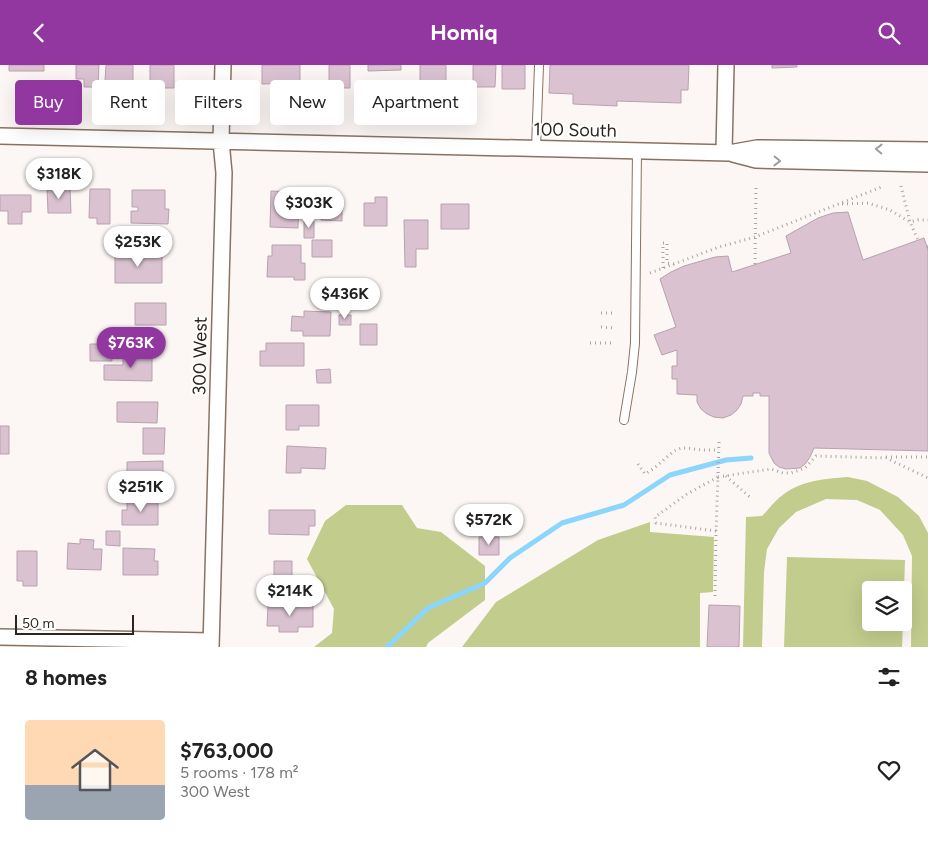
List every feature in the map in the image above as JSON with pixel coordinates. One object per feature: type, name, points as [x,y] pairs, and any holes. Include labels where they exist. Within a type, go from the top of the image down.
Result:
[{"type":"street","name":"300 West","points":[[211,644],[224,173],[221,141],[223,65]]},
{"type":"street","points":[[726,65],[726,153]]},
{"type":"street","name":"100 South","points":[[0,136],[726,153],[757,148],[928,150]]},
{"type":"street","name":"100 South","points":[[726,153],[756,160],[928,164]]},
{"type":"street","points":[[0,637],[211,644]]},
{"type":"lane","points":[[536,148],[539,65]]},
{"type":"lane","points":[[624,420],[635,343],[637,151]]},
{"type":"path","points":[[755,264],[756,185]]},
{"type":"path","points":[[650,273],[719,247],[755,237],[884,186]]},
{"type":"path","points":[[901,186],[910,222],[918,240]]},
{"type":"path","points":[[836,204],[868,203],[890,210],[910,222],[928,220]]},
{"type":"path","points":[[663,268],[663,243],[667,243],[667,263],[674,264]]},
{"type":"path","points":[[601,313],[614,313]]},
{"type":"path","points":[[600,327],[614,327]]},
{"type":"path","points":[[590,343],[613,343]]},
{"type":"path","points":[[715,596],[719,442]]},
{"type":"path","points":[[638,463],[645,474],[674,451],[681,448],[719,450]]},
{"type":"path","points":[[716,531],[656,523],[654,517],[687,494],[718,477],[771,469],[783,473],[791,473],[805,468],[816,456],[928,457]]},
{"type":"path","points":[[886,457],[928,478]]},
{"type":"path","points":[[726,476],[752,499]]},
{"type":"green space","points":[[848,477],[867,481],[898,497],[919,516],[928,533],[928,647],[911,647],[912,556],[903,535],[880,510],[857,500],[826,499],[796,512],[779,528],[767,549],[764,572],[762,647],[743,647],[746,517],[762,516],[775,501],[791,489],[814,481]]},
{"type":"green space","points":[[346,505],[402,505],[417,528],[441,532],[485,566],[485,600],[428,643],[426,647],[314,647],[332,633],[334,609],[307,559],[325,521]]},
{"type":"green space","points":[[650,522],[650,532],[714,537],[713,592],[700,593],[700,647],[462,647],[496,602],[598,540]]},
{"type":"green space","points":[[787,557],[905,560],[904,581],[862,581],[862,631],[903,631],[902,647],[784,647]]},
{"type":"building","points":[[9,65],[44,65],[44,71],[9,71]]},
{"type":"building","points":[[76,65],[99,65],[98,80],[92,80],[92,87],[84,87],[84,79],[76,79]]},
{"type":"building","points":[[106,65],[133,65],[133,80],[105,80]]},
{"type":"building","points":[[150,65],[174,65],[174,88],[165,88],[165,80],[150,80]]},
{"type":"building","points":[[262,65],[300,65],[300,80],[270,80],[270,84],[262,84]]},
{"type":"building","points":[[329,65],[350,65],[350,88],[344,88],[344,80],[329,80]]},
{"type":"building","points":[[368,65],[401,65],[401,70],[368,71]]},
{"type":"building","points":[[420,65],[446,65],[446,80],[420,80]]},
{"type":"building","points":[[473,65],[496,65],[495,87],[477,87],[477,80],[473,80]]},
{"type":"building","points":[[502,65],[525,65],[525,89],[502,89]]},
{"type":"building","points":[[550,65],[689,65],[688,90],[681,90],[681,103],[617,101],[617,106],[573,104],[573,94],[549,93]]},
{"type":"building","points":[[772,65],[797,65],[797,67],[772,68]]},
{"type":"building","points":[[47,187],[70,187],[71,213],[48,213]]},
{"type":"building","points":[[90,189],[110,189],[110,224],[97,224],[97,218],[89,218]]},
{"type":"building","points":[[321,189],[334,189],[334,198],[342,198],[342,221],[321,220]]},
{"type":"building","points":[[132,190],[165,190],[165,209],[169,209],[168,224],[131,223],[131,211],[138,211],[138,207],[132,207]]},
{"type":"building","points":[[271,191],[299,192],[298,228],[270,227]]},
{"type":"building","points":[[0,195],[31,195],[31,212],[22,212],[22,224],[8,224],[8,211],[0,211]]},
{"type":"building","points":[[375,197],[387,197],[387,226],[364,226],[364,203],[375,203]]},
{"type":"building","points":[[441,204],[469,204],[469,229],[441,229]]},
{"type":"building","points":[[848,212],[863,260],[924,238],[928,251],[928,451],[814,448],[806,463],[800,468],[786,469],[774,463],[769,453],[769,396],[760,396],[760,393],[753,393],[753,396],[743,396],[737,410],[723,418],[714,417],[701,409],[697,402],[697,395],[677,394],[677,379],[672,379],[672,366],[677,366],[677,350],[662,355],[654,335],[676,327],[660,279],[684,266],[715,257],[728,256],[732,272],[791,253],[786,236],[818,218],[833,213]]},
{"type":"building","points":[[404,220],[428,220],[428,249],[416,249],[416,267],[405,267]]},
{"type":"building","points":[[304,221],[314,221],[314,238],[304,238]]},
{"type":"building","points":[[312,240],[332,240],[332,257],[312,257]]},
{"type":"building","points":[[272,245],[301,245],[301,263],[305,263],[305,280],[294,280],[294,277],[267,277],[268,256],[272,256]]},
{"type":"building","points":[[127,252],[154,252],[154,257],[162,257],[162,283],[115,283],[115,255],[127,255]]},
{"type":"building","points":[[135,303],[166,303],[166,325],[135,325]]},
{"type":"building","points":[[304,311],[331,312],[330,336],[303,336],[303,331],[291,331],[292,316],[304,317]]},
{"type":"building","points":[[339,315],[351,315],[351,325],[339,325]]},
{"type":"building","points":[[360,324],[377,324],[377,345],[360,345]]},
{"type":"building","points":[[266,343],[304,343],[304,366],[260,366],[260,351],[266,351]]},
{"type":"building","points":[[90,344],[111,344],[112,361],[90,361]]},
{"type":"building","points":[[123,355],[152,355],[152,381],[104,380],[104,365],[123,365]]},
{"type":"building","points":[[330,369],[331,383],[317,383],[316,370]]},
{"type":"building","points":[[117,402],[158,402],[157,423],[117,422]]},
{"type":"building","points":[[286,405],[319,405],[319,426],[299,426],[299,430],[286,430]]},
{"type":"building","points":[[0,426],[9,426],[9,454],[0,454]]},
{"type":"building","points":[[143,428],[165,428],[164,454],[143,454]]},
{"type":"building","points":[[287,446],[326,448],[325,469],[301,468],[301,473],[286,473]]},
{"type":"building","points":[[163,461],[163,487],[127,487],[127,462]]},
{"type":"building","points":[[127,500],[158,500],[158,525],[122,525],[122,510],[127,510]]},
{"type":"building","points":[[269,510],[315,510],[315,526],[309,526],[309,535],[269,534]]},
{"type":"building","points":[[106,531],[120,531],[120,546],[106,545]]},
{"type":"building","points":[[479,537],[499,537],[499,555],[479,555]]},
{"type":"building","points":[[80,539],[94,540],[93,549],[102,549],[101,570],[67,569],[68,543],[80,544]]},
{"type":"building","points":[[123,548],[155,549],[154,561],[158,561],[158,575],[123,575]]},
{"type":"building","points":[[17,551],[37,551],[37,586],[23,586],[23,581],[17,581]]},
{"type":"building","points":[[274,561],[292,561],[292,585],[274,585]]},
{"type":"building","points":[[268,605],[313,606],[313,627],[298,627],[298,632],[279,632],[279,626],[267,626]]},
{"type":"building","points":[[709,605],[740,606],[739,647],[707,647]]},
{"type":"waterway","points":[[387,647],[428,608],[485,583],[510,558],[562,523],[624,505],[670,475],[726,460],[751,458]]}]
